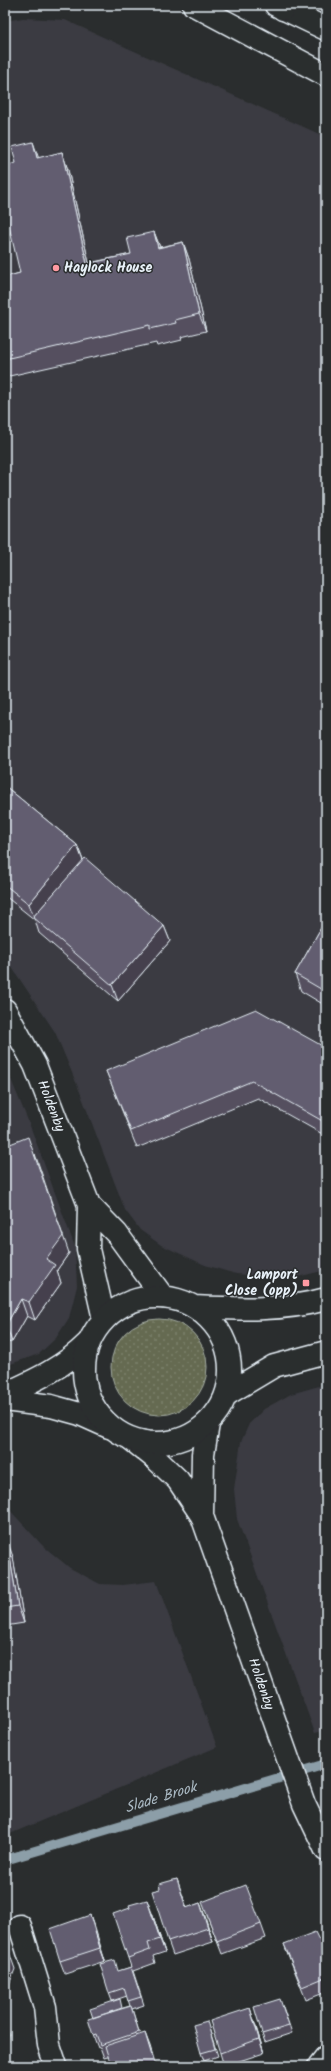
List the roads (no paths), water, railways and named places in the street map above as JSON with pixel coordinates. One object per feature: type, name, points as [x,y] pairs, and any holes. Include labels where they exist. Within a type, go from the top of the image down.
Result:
[{"type":"street","points":[[194,5],[326,75]]},
{"type":"street","points":[[280,6],[326,29]]},
{"type":"street","name":"Holdenby","points":[[5,1010],[36,1065],[89,1205],[88,1249],[104,1319]]},
{"type":"street","name":"Holdenby","points":[[89,1205],[117,1234],[163,1297]]},
{"type":"street","points":[[5,1394],[46,1376],[73,1358],[88,1343],[104,1319],[122,1306],[142,1298],[163,1297],[180,1300],[194,1307],[214,1323],[226,1344],[231,1370],[227,1394],[219,1410],[208,1424],[191,1436],[171,1443],[151,1444],[131,1439],[80,1414],[51,1406],[5,1400]]},
{"type":"street","points":[[194,1307],[248,1310],[313,1303],[326,1299]]},
{"type":"street","points":[[88,1343],[83,1366],[85,1388],[94,1409],[109,1427]]},
{"type":"street","points":[[227,1394],[274,1366],[326,1352]]},
{"type":"street","name":"Holdenby","points":[[202,1516],[203,1454],[208,1424]]},
{"type":"street","name":"Holdenby","points":[[131,1439],[156,1459],[178,1480],[202,1516],[304,1804],[326,1850]]},
{"type":"street","points":[[20,1926],[45,2007],[49,2045],[56,2066]]},
{"type":"street","points":[[319,2066],[326,2057]]},
{"type":"waterway","name":"Slade Brook","points":[[5,1860],[326,1764]]},
{"type":"place","name":"Haylock House","points":[[56,268]]},
{"type":"place","name":"Lamport Close (opp)","points":[[306,1283]]}]
